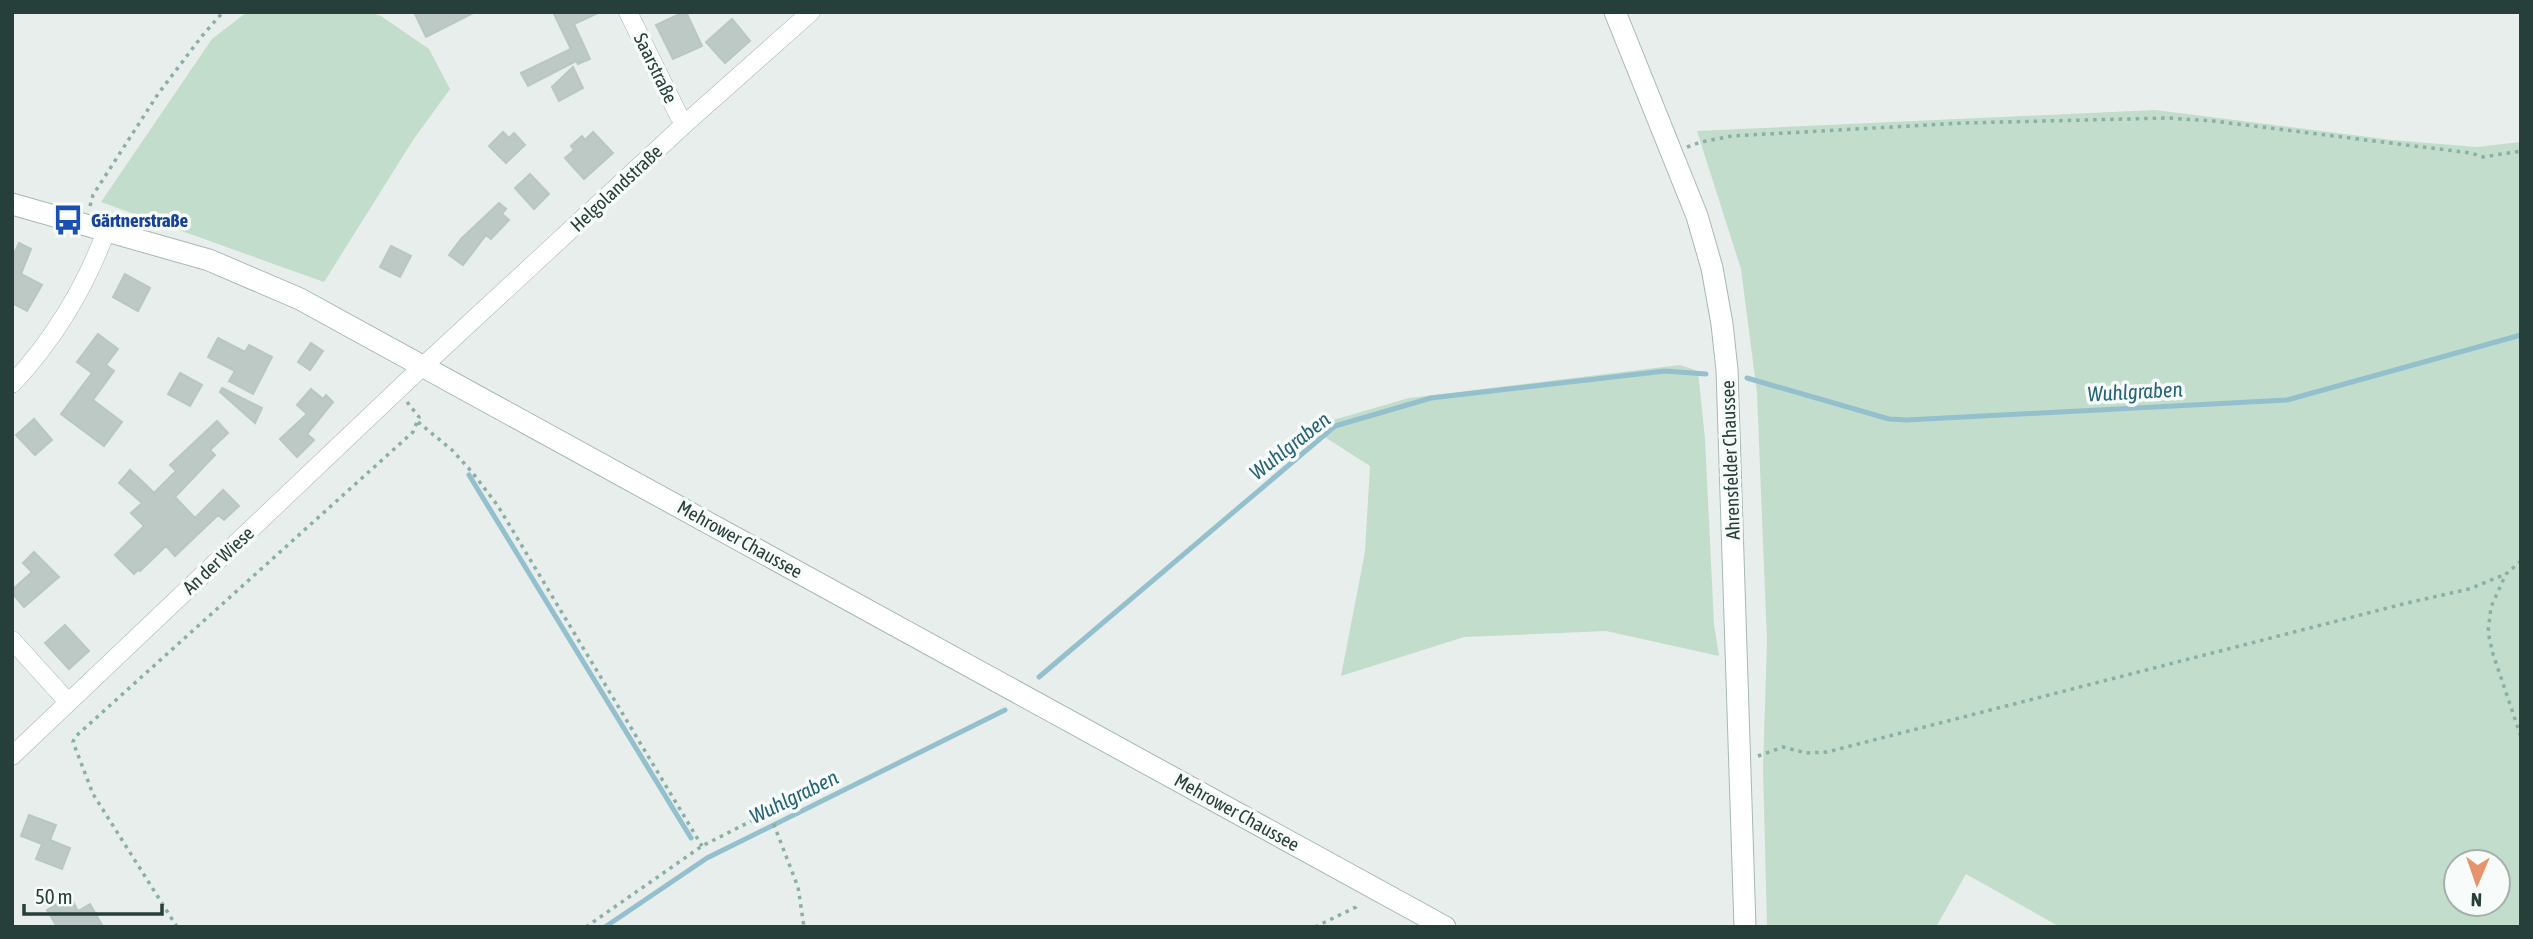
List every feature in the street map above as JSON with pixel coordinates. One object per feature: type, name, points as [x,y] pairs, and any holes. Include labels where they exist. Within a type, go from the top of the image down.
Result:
[{"type":"main road","name":"Ahrensfelder Chaussee","points":[[1615,12],[1697,216],[1712,268],[1722,324],[1727,370],[1745,927]]},
{"type":"main road","name":"Mehrower Chaussee","points":[[12,204],[216,263],[300,299],[1445,927]]},
{"type":"street","name":"Saarstraße","points":[[628,12],[679,116],[686,123]]},
{"type":"street","name":"Helgolandstraße","points":[[424,366],[686,123],[811,12]]},
{"type":"street","points":[[12,384],[62,318],[96,258],[96,228]]},
{"type":"street","name":"An der Wiese","points":[[12,756],[424,366]]},
{"type":"street","points":[[12,640],[68,702]]},
{"type":"path","points":[[96,228],[93,195],[158,94],[223,12]]},
{"type":"path","points":[[1672,153],[1701,142],[1731,136],[1963,122],[2168,118],[2313,133],[2471,153],[2483,157],[2521,151]]},
{"type":"path","points":[[177,927],[93,794],[73,742],[75,737],[412,432],[419,417],[397,390]]},
{"type":"path","points":[[418,422],[452,450],[498,506],[702,846]]},
{"type":"path","points":[[2521,561],[2507,574],[2491,607],[2488,632],[2521,737]]},
{"type":"path","points":[[1739,761],[1783,747],[1806,753],[1827,752],[2469,589],[2507,574]]},
{"type":"path","points":[[586,927],[702,846],[769,812],[798,887],[804,927]]},
{"type":"path","points":[[1315,927],[1356,907],[1370,886]]},
{"type":"green space","points":[[247,12],[367,12],[381,16],[429,49],[450,89],[413,140],[324,282],[101,202],[212,39]]},
{"type":"green space","points":[[2155,110],[2392,140],[2477,147],[2521,142],[2521,927],[2060,927],[1966,874],[1936,927],[1767,927],[1763,768],[1767,641],[1757,393],[1741,269],[1697,131]]},
{"type":"green space","points":[[1680,365],[1698,371],[1705,439],[1714,625],[1719,656],[1606,631],[1464,637],[1341,676],[1365,552],[1370,466],[1309,427],[1409,398]]},
{"type":"building","points":[[414,12],[475,12],[426,37]]},
{"type":"building","points":[[553,12],[600,12],[574,24],[590,59],[578,64],[576,61],[528,86],[521,73],[571,49]]},
{"type":"building","points":[[684,12],[702,46],[673,59],[656,25]]},
{"type":"building","points":[[732,19],[750,41],[725,63],[706,42]]},
{"type":"building","points":[[573,67],[583,88],[559,101],[552,87]]},
{"type":"building","points":[[503,132],[509,138],[514,133],[525,145],[506,163],[489,146]]},
{"type":"building","points":[[593,132],[613,153],[584,179],[565,158],[574,150],[571,146],[582,136],[585,140]]},
{"type":"building","points":[[530,174],[549,194],[534,209],[515,188]]},
{"type":"building","points":[[499,203],[506,209],[502,214],[509,220],[491,239],[486,235],[463,265],[449,255],[461,239]]},
{"type":"building","points":[[19,243],[31,249],[21,274],[42,285],[27,311],[12,303],[12,258]]},
{"type":"building","points":[[391,246],[411,256],[400,277],[380,267]]},
{"type":"building","points":[[125,274],[150,288],[138,311],[113,297]]},
{"type":"building","points":[[98,334],[118,349],[106,365],[114,371],[93,400],[122,422],[104,446],[61,414],[92,373],[77,362]]},
{"type":"building","points":[[218,338],[245,352],[249,345],[272,357],[253,394],[229,381],[235,371],[208,357]]},
{"type":"building","points":[[311,343],[323,351],[310,370],[298,362]]},
{"type":"building","points":[[180,373],[202,385],[190,406],[168,394]]},
{"type":"building","points":[[222,388],[262,408],[255,423],[220,392]]},
{"type":"building","points":[[311,389],[323,399],[326,395],[333,402],[307,434],[314,440],[297,457],[280,439],[307,414],[297,405]]},
{"type":"building","points":[[34,419],[52,440],[35,455],[16,435]]},
{"type":"building","points":[[217,421],[228,433],[210,450],[215,455],[175,497],[195,518],[223,490],[239,506],[224,520],[218,515],[175,556],[166,546],[134,574],[115,555],[144,526],[131,513],[142,503],[119,483],[130,470],[146,485],[145,488],[147,486],[154,493],[176,471],[170,465]]},
{"type":"building","points":[[34,552],[59,577],[24,607],[12,590],[32,572],[23,563]]},
{"type":"building","points":[[65,625],[89,651],[69,669],[45,643]]},
{"type":"building","points":[[29,815],[56,825],[50,840],[70,848],[62,869],[36,859],[42,844],[21,836]]},
{"type":"building","points":[[70,896],[78,911],[90,904],[103,927],[53,927],[56,925],[47,910]]},
{"type":"waterway","name":"Wuhlgraben","points":[[1747,378],[1889,419],[1907,420],[2287,400],[2521,335]]},
{"type":"waterway","name":"Wuhlgraben","points":[[1039,677],[1335,426],[1431,398],[1665,371],[1706,374]]},
{"type":"waterway","points":[[469,475],[691,838]]},
{"type":"waterway","name":"Wuhlgraben","points":[[605,927],[707,858],[1005,710]]},
{"type":"place","name":"Gärtnerstraße","points":[[68,220]]}]
